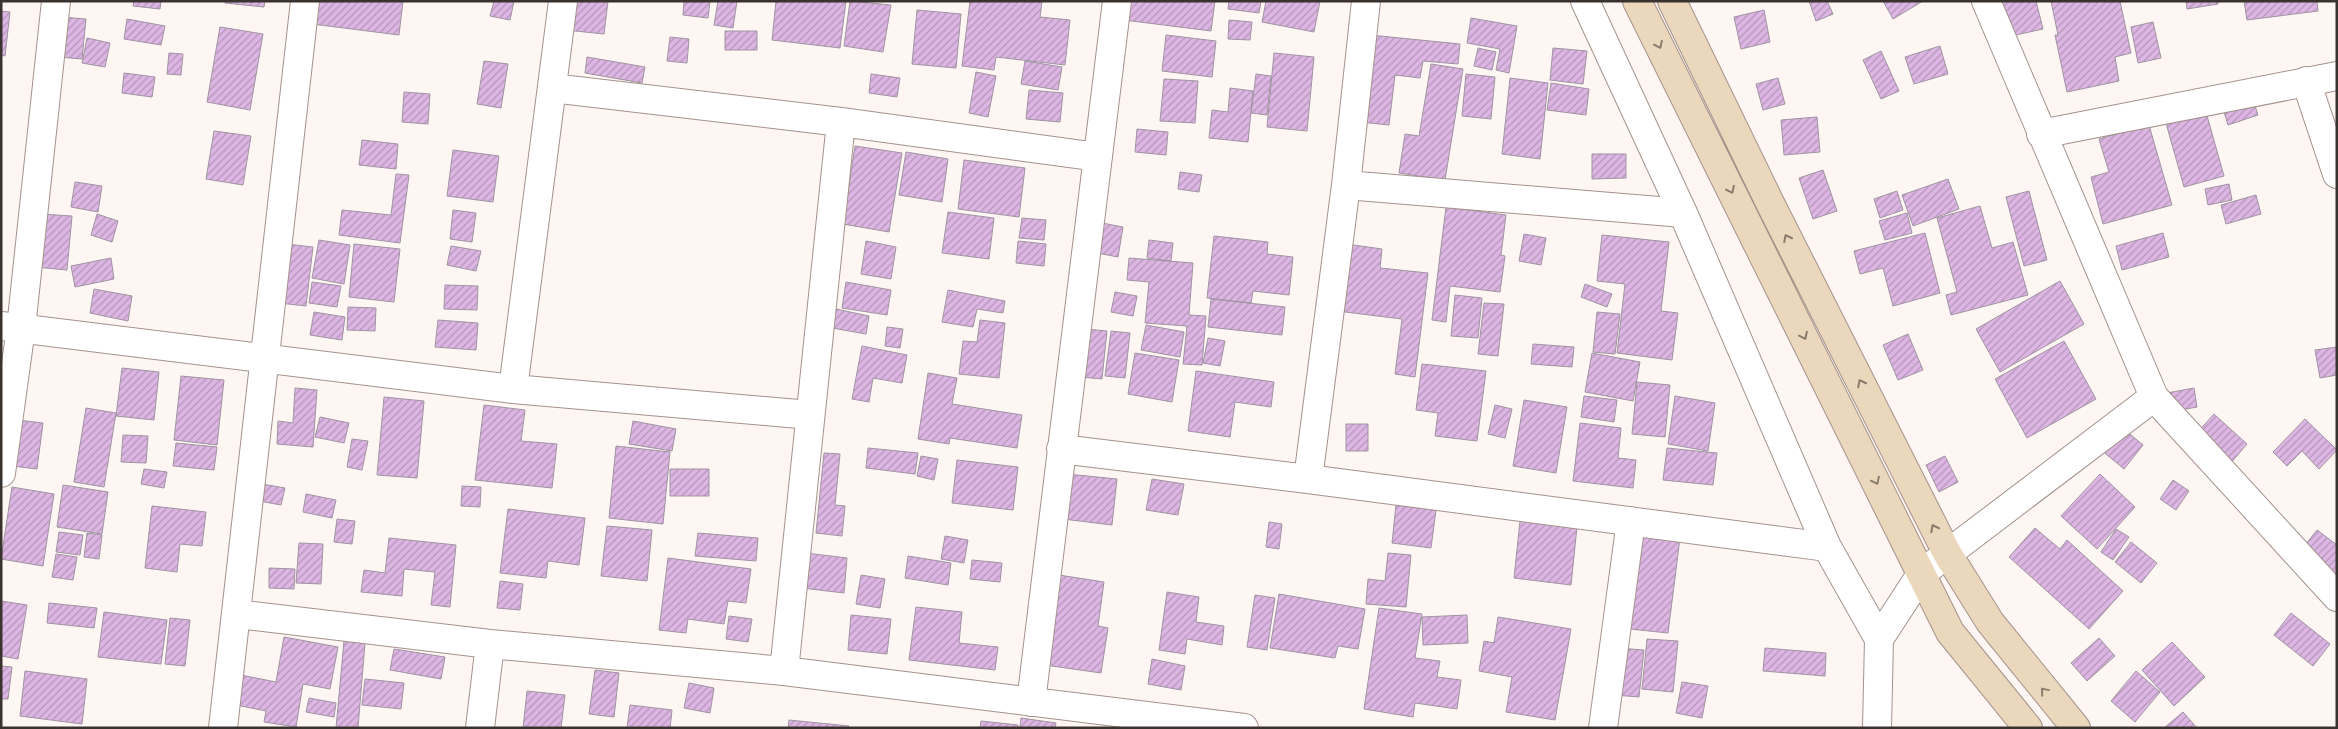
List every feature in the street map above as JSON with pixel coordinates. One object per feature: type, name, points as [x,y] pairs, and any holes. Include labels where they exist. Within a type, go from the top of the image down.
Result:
[{"type":"street","points":[[1,473],[11,327],[56,1]]},
{"type":"street","points":[[223,728],[305,1]]},
{"type":"street","points":[[513,389],[563,1]]},
{"type":"street","points":[[1031,702],[1117,1]]},
{"type":"street","points":[[1308,479],[1346,185],[1366,1]]},
{"type":"street","points":[[1585,1],[1683,213],[1827,547],[1879,638],[1877,728]]},
{"type":"street","points":[[1637,1],[1950,632],[2028,728]]},
{"type":"street","points":[[1672,1],[1770,204],[1947,553],[1990,622],[2076,728]]},
{"type":"street","points":[[1986,1],[2154,397],[2337,597]]},
{"type":"street","points":[[2041,134],[2337,76]]},
{"type":"street","points":[[2306,81],[2337,174]]},
{"type":"street","points":[[552,88],[841,122],[1098,157]]},
{"type":"street","points":[[784,671],[841,122]]},
{"type":"street","points":[[1346,185],[1683,213]]},
{"type":"street","points":[[11,327],[513,389],[810,415]]},
{"type":"street","points":[[1879,638],[1922,573],[2154,397]]},
{"type":"street","points":[[1061,449],[1308,479],[1827,547]]},
{"type":"street","points":[[1603,728],[1631,522]]},
{"type":"street","points":[[237,614],[490,644],[784,671],[1031,702],[1099,719],[1244,728]]},
{"type":"street","points":[[480,728],[490,644]]},
{"type":"building","points":[[134,1],[161,1],[160,9],[133,6]]},
{"type":"building","points":[[225,1],[265,1],[264,7],[225,3]]},
{"type":"building","points":[[315,1],[403,1],[399,35],[312,24]]},
{"type":"building","points":[[494,1],[514,1],[510,20],[490,16]]},
{"type":"building","points":[[569,1],[608,1],[604,34],[566,30]]},
{"type":"building","points":[[684,1],[710,1],[708,18],[683,15]]},
{"type":"building","points":[[718,1],[737,1],[733,28],[714,25]]},
{"type":"building","points":[[776,1],[846,1],[840,48],[772,40]]},
{"type":"building","points":[[850,1],[891,5],[883,52],[844,46]]},
{"type":"building","points":[[970,1],[1042,1],[1040,17],[1070,20],[1065,65],[996,57],[994,70],[962,66]]},
{"type":"building","points":[[1127,1],[1215,1],[1211,31],[1124,20]]},
{"type":"building","points":[[1229,1],[1261,1],[1259,13],[1228,9]]},
{"type":"building","points":[[1266,1],[1320,1],[1314,32],[1262,22]]},
{"type":"building","points":[[1809,1],[1827,1],[1833,14],[1816,21]]},
{"type":"building","points":[[1883,1],[1923,1],[1893,19]]},
{"type":"building","points":[[1993,1],[2036,1],[2043,29],[2002,38]]},
{"type":"building","points":[[2051,1],[2120,1],[2131,53],[2115,57],[2119,81],[2067,92],[2055,35],[2058,35]]},
{"type":"building","points":[[2186,1],[2218,1],[2218,4],[2187,9]]},
{"type":"building","points":[[2244,1],[2317,1],[2318,11],[2247,20]]},
{"type":"building","points":[[917,10],[961,14],[956,68],[912,64]]},
{"type":"building","points":[[1764,10],[1770,42],[1741,49],[1734,17]]},
{"type":"building","points":[[1,11],[10,12],[5,56],[1,55]]},
{"type":"building","points":[[62,17],[86,19],[82,59],[58,57]]},
{"type":"building","points":[[1471,18],[1517,26],[1509,73],[1496,70],[1500,49],[1467,43]]},
{"type":"building","points":[[127,19],[165,26],[161,45],[124,39]]},
{"type":"building","points":[[1229,20],[1252,22],[1250,40],[1228,39]]},
{"type":"building","points":[[2153,22],[2161,58],[2138,63],[2131,27]]},
{"type":"building","points":[[220,27],[263,34],[250,110],[207,102]]},
{"type":"building","points":[[725,31],[757,31],[757,50],[725,50]]},
{"type":"building","points":[[1166,35],[1216,41],[1212,77],[1162,71]]},
{"type":"building","points":[[1370,35],[1460,44],[1458,64],[1423,61],[1420,78],[1395,75],[1389,125],[1360,122]]},
{"type":"building","points":[[670,37],[689,39],[687,63],[667,61]]},
{"type":"building","points":[[87,38],[110,43],[105,67],[82,63]]},
{"type":"building","points":[[1940,46],[1948,74],[1914,84],[1905,57]]},
{"type":"building","points":[[1478,48],[1496,52],[1492,70],[1474,66]]},
{"type":"building","points":[[1553,48],[1587,51],[1583,84],[1550,80]]},
{"type":"building","points":[[1881,51],[1899,91],[1881,99],[1863,60]]},
{"type":"building","points":[[169,53],[183,54],[181,75],[167,74]]},
{"type":"building","points":[[1274,53],[1314,57],[1307,131],[1267,127]]},
{"type":"building","points":[[587,57],[645,67],[642,83],[585,73]]},
{"type":"building","points":[[484,61],[508,64],[501,108],[477,104]]},
{"type":"building","points":[[1025,61],[1062,67],[1058,90],[1021,84]]},
{"type":"building","points":[[1431,64],[1463,69],[1445,180],[1399,173],[1405,134],[1419,136]]},
{"type":"building","points":[[976,72],[996,76],[988,117],[969,113]]},
{"type":"building","points":[[124,73],[155,77],[152,97],[122,93]]},
{"type":"building","points":[[871,74],[900,78],[897,97],[869,93]]},
{"type":"building","points":[[1256,74],[1271,76],[1267,115],[1251,113]]},
{"type":"building","points":[[1466,74],[1495,77],[1491,119],[1462,116]]},
{"type":"building","points":[[1510,78],[1548,83],[1540,159],[1502,154]]},
{"type":"building","points":[[1778,78],[1785,104],[1763,110],[1756,84]]},
{"type":"building","points":[[1164,79],[1198,81],[1195,123],[1160,121]]},
{"type":"building","points":[[1551,83],[1589,89],[1586,115],[1547,110]]},
{"type":"building","points":[[1230,88],[1253,91],[1248,142],[1209,138],[1212,110],[1228,112]]},
{"type":"building","points":[[1029,90],[1063,93],[1060,122],[1026,119]]},
{"type":"building","points":[[404,92],[430,94],[428,124],[402,122]]},
{"type":"building","points":[[2251,93],[2258,115],[2228,125],[2221,102]]},
{"type":"building","points":[[2204,105],[2224,176],[2184,187],[2164,116]]},
{"type":"building","points":[[1817,117],[1820,152],[1784,155],[1781,120]]},
{"type":"building","points":[[2149,125],[2172,205],[2103,224],[2091,177],[2109,172],[2099,139]]},
{"type":"building","points":[[1137,129],[1168,132],[1166,155],[1135,152]]},
{"type":"building","points":[[214,131],[251,136],[243,185],[206,179]]},
{"type":"building","points":[[362,140],[398,144],[396,169],[359,165]]},
{"type":"building","points":[[855,146],[902,153],[889,232],[843,224]]},
{"type":"building","points":[[453,150],[499,156],[493,202],[447,196]]},
{"type":"building","points":[[906,152],[948,159],[942,202],[899,195]]},
{"type":"building","points":[[1592,154],[1626,154],[1626,178],[1592,179]]},
{"type":"building","points":[[964,160],[1025,168],[1019,217],[958,209]]},
{"type":"building","points":[[1823,170],[1837,211],[1813,219],[1799,178]]},
{"type":"building","points":[[1180,172],[1202,175],[1199,192],[1178,189]]},
{"type":"building","points":[[396,174],[409,175],[400,243],[339,235],[342,210],[391,215]]},
{"type":"building","points":[[1948,179],[1959,209],[1913,226],[1902,195]]},
{"type":"building","points":[[75,182],[102,186],[98,212],[71,207]]},
{"type":"building","points":[[2229,184],[2232,200],[2208,205],[2205,189]]},
{"type":"building","points":[[1897,191],[1903,210],[1880,218],[1874,199]]},
{"type":"building","points":[[2029,191],[2047,260],[2024,266],[2006,197]]},
{"type":"building","points":[[2256,195],[2261,214],[2226,224],[2221,205]]},
{"type":"building","points":[[1980,206],[1992,248],[2013,242],[2028,295],[1951,315],[1946,295],[1957,292],[1937,218]]},
{"type":"building","points":[[1446,207],[1506,215],[1501,255],[1505,256],[1500,292],[1450,286],[1446,322],[1432,320]]},
{"type":"building","points":[[453,210],[476,213],[472,242],[450,239]]},
{"type":"building","points":[[948,212],[994,218],[989,259],[942,253]]},
{"type":"building","points":[[1907,213],[1912,233],[1885,240],[1879,221]]},
{"type":"building","points":[[40,214],[72,216],[67,270],[35,267]]},
{"type":"building","points":[[97,214],[118,221],[112,242],[91,235]]},
{"type":"building","points":[[1022,218],[1046,220],[1044,240],[1019,238]]},
{"type":"building","points":[[1097,222],[1123,227],[1118,257],[1092,252]]},
{"type":"building","points":[[1925,233],[1940,293],[1893,306],[1883,268],[1860,274],[1854,251]]},
{"type":"building","points":[[2163,233],[2169,257],[2122,270],[2116,246]]},
{"type":"building","points":[[1524,234],[1546,238],[1541,265],[1519,261]]},
{"type":"building","points":[[1602,235],[1669,242],[1661,311],[1678,313],[1672,360],[1617,353],[1625,284],[1597,281]]},
{"type":"building","points":[[1214,236],[1268,242],[1267,254],[1293,257],[1289,295],[1253,291],[1251,303],[1207,298]]},
{"type":"building","points":[[319,240],[350,245],[344,284],[312,278]]},
{"type":"building","points":[[1149,240],[1173,243],[1171,261],[1147,258]]},
{"type":"building","points":[[866,241],[896,247],[891,279],[861,274]]},
{"type":"building","points":[[1018,241],[1046,244],[1044,266],[1016,263]]},
{"type":"building","points":[[286,244],[313,247],[306,306],[279,303]]},
{"type":"building","points":[[354,244],[400,249],[394,302],[349,297]]},
{"type":"building","points":[[1346,244],[1382,249],[1380,268],[1428,273],[1415,377],[1395,374],[1402,319],[1337,311]]},
{"type":"building","points":[[451,246],[481,251],[476,271],[447,265]]},
{"type":"building","points":[[111,258],[114,279],[75,287],[71,266]]},
{"type":"building","points":[[1129,258],[1193,263],[1189,315],[1206,316],[1202,365],[1183,364],[1187,326],[1145,323],[1149,282],[1127,280]]},
{"type":"building","points":[[2060,281],[2084,324],[2000,372],[1976,329]]},
{"type":"building","points":[[312,282],[341,286],[337,307],[309,303]]},
{"type":"building","points":[[846,282],[891,290],[887,315],[842,308]]},
{"type":"building","points":[[1585,284],[1612,294],[1607,307],[1581,297]]},
{"type":"building","points":[[445,285],[478,286],[477,310],[444,309]]},
{"type":"building","points":[[94,289],[132,296],[128,321],[90,313]]},
{"type":"building","points":[[948,290],[1005,301],[1003,313],[977,309],[973,327],[942,322]]},
{"type":"building","points":[[1115,292],[1137,296],[1133,316],[1111,312]]},
{"type":"building","points":[[1455,295],[1482,298],[1478,338],[1451,336]]},
{"type":"building","points":[[1211,299],[1285,307],[1282,335],[1208,327]]},
{"type":"building","points":[[1484,303],[1504,304],[1498,356],[1478,354]]},
{"type":"building","points":[[348,307],[376,308],[375,331],[347,330]]},
{"type":"building","points":[[836,309],[869,316],[866,334],[832,328]]},
{"type":"building","points":[[314,312],[345,317],[342,340],[310,335]]},
{"type":"building","points":[[1597,312],[1620,314],[1615,354],[1593,352]]},
{"type":"building","points":[[438,320],[478,323],[476,350],[435,347]]},
{"type":"building","points":[[980,320],[1005,323],[999,378],[959,374],[963,341],[977,342]]},
{"type":"building","points":[[1146,325],[1184,332],[1180,357],[1141,350]]},
{"type":"building","points":[[887,327],[903,329],[900,348],[885,346]]},
{"type":"building","points":[[1086,329],[1107,331],[1102,379],[1081,377]]},
{"type":"building","points":[[1111,331],[1130,333],[1125,378],[1105,376]]},
{"type":"building","points":[[1908,334],[1923,370],[1898,380],[1883,345]]},
{"type":"building","points":[[1208,338],[1225,341],[1220,366],[1203,363]]},
{"type":"building","points":[[2064,341],[2096,399],[2027,438],[1995,379]]},
{"type":"building","points":[[1533,344],[1574,347],[1572,367],[1531,364]]},
{"type":"building","points":[[862,346],[907,355],[902,383],[873,378],[869,402],[852,399]]},
{"type":"building","points":[[2337,347],[2337,375],[2320,378],[2315,350]]},
{"type":"building","points":[[1135,353],[1179,360],[1172,402],[1128,394]]},
{"type":"building","points":[[1592,353],[1640,362],[1633,401],[1585,392]]},
{"type":"building","points":[[1422,364],[1486,371],[1477,441],[1435,436],[1438,413],[1416,410]]},
{"type":"building","points":[[122,368],[159,372],[154,420],[116,416]]},
{"type":"building","points":[[1196,371],[1274,382],[1271,407],[1235,402],[1230,437],[1188,431]]},
{"type":"building","points":[[928,373],[957,378],[952,404],[1022,415],[1017,448],[950,438],[949,444],[918,439]]},
{"type":"building","points":[[181,376],[224,380],[217,445],[174,440]]},
{"type":"building","points":[[1637,382],[1670,385],[1665,437],[1632,434]]},
{"type":"building","points":[[295,388],[317,390],[313,447],[277,444],[278,421],[293,423]]},
{"type":"building","points":[[2194,388],[2197,407],[2170,412],[2167,393]]},
{"type":"building","points":[[1584,396],[1617,400],[1614,422],[1581,417]]},
{"type":"building","points":[[1675,396],[1715,403],[1708,451],[1668,444]]},
{"type":"building","points":[[384,397],[424,401],[417,478],[377,475]]},
{"type":"building","points":[[1524,400],[1567,407],[1556,473],[1513,466]]},
{"type":"building","points":[[484,405],[525,410],[521,441],[557,444],[552,488],[475,480]]},
{"type":"building","points":[[1495,405],[1512,409],[1505,438],[1488,434]]},
{"type":"building","points":[[86,408],[116,413],[104,487],[74,482]]},
{"type":"building","points":[[2214,414],[2247,444],[2229,465],[2195,435]]},
{"type":"building","points":[[320,417],[349,423],[344,443],[315,437]]},
{"type":"building","points":[[2305,419],[2337,450],[2319,469],[2302,451],[2287,466],[2273,452]]},
{"type":"building","points":[[18,420],[43,423],[37,469],[12,466]]},
{"type":"building","points":[[633,421],[676,429],[672,451],[629,444]]},
{"type":"building","points":[[1580,423],[1621,428],[1618,458],[1636,460],[1633,488],[1573,481]]},
{"type":"building","points":[[1346,424],[1368,424],[1368,451],[1346,451]]},
{"type":"building","points":[[2119,425],[2143,445],[2124,469],[2100,449]]},
{"type":"building","points":[[123,435],[148,436],[146,463],[121,462]]},
{"type":"building","points":[[352,439],[368,441],[362,470],[347,467]]},
{"type":"building","points":[[176,443],[217,447],[214,470],[173,466]]},
{"type":"building","points":[[616,446],[670,452],[663,524],[609,518]]},
{"type":"building","points":[[868,448],[918,453],[915,474],[866,468]]},
{"type":"building","points":[[1667,448],[1717,453],[1713,485],[1663,480]]},
{"type":"building","points":[[824,453],[840,454],[835,505],[845,506],[842,536],[816,533]]},
{"type":"building","points":[[921,456],[938,459],[934,480],[917,476]]},
{"type":"building","points":[[1945,456],[1958,482],[1939,492],[1926,465]]},
{"type":"building","points":[[957,460],[1018,467],[1013,510],[952,503]]},
{"type":"building","points":[[144,469],[167,472],[164,488],[141,484]]},
{"type":"building","points":[[670,469],[709,469],[709,496],[670,496]]},
{"type":"building","points":[[1067,474],[1117,479],[1112,525],[1063,519]]},
{"type":"building","points":[[2100,474],[2135,507],[2097,549],[2061,516]]},
{"type":"building","points":[[1152,479],[1184,484],[1178,515],[1146,510]]},
{"type":"building","points":[[2173,480],[2189,491],[2176,510],[2160,499]]},
{"type":"building","points":[[262,484],[285,488],[281,505],[259,501]]},
{"type":"building","points":[[63,485],[108,492],[102,534],[57,527]]},
{"type":"building","points":[[462,486],[481,487],[480,507],[461,506]]},
{"type":"building","points":[[12,487],[54,494],[43,566],[1,559]]},
{"type":"building","points":[[306,494],[336,500],[332,518],[303,512]]},
{"type":"building","points":[[1396,505],[1436,510],[1431,548],[1392,543]]},
{"type":"building","points":[[152,506],[206,512],[202,546],[180,544],[177,572],[145,568]]},
{"type":"building","points":[[508,509],[585,518],[579,565],[548,561],[546,578],[500,573]]},
{"type":"building","points":[[337,519],[355,521],[352,544],[334,542]]},
{"type":"building","points":[[1520,521],[1577,527],[1571,585],[1514,578]]},
{"type":"building","points":[[1269,522],[1282,524],[1279,549],[1266,547]]},
{"type":"building","points":[[607,526],[652,530],[647,581],[601,576]]},
{"type":"building","points":[[2035,528],[2060,549],[2067,540],[2123,591],[2089,629],[2009,557]]},
{"type":"building","points":[[2116,529],[2129,537],[2113,560],[2101,552]]},
{"type":"building","points":[[2317,530],[2337,545],[2337,577],[2302,549]]},
{"type":"building","points":[[59,532],[83,535],[80,555],[56,552]]},
{"type":"building","points":[[1632,532],[1680,538],[1668,633],[1621,628]]},
{"type":"building","points":[[87,533],[102,535],[99,559],[84,557]]},
{"type":"building","points":[[698,533],[758,538],[756,561],[695,556]]},
{"type":"building","points":[[945,536],[968,540],[964,563],[941,559]]},
{"type":"building","points":[[389,538],[456,545],[450,607],[431,605],[435,572],[404,569],[402,596],[361,592],[364,570],[385,573]]},
{"type":"building","points":[[2131,542],[2157,563],[2141,583],[2115,562]]},
{"type":"building","points":[[299,543],[323,544],[321,584],[296,583]]},
{"type":"building","points":[[806,553],[847,558],[844,593],[802,588]]},
{"type":"building","points":[[1388,553],[1411,555],[1406,607],[1366,604],[1368,579],[1385,581]]},
{"type":"building","points":[[56,554],[77,557],[73,580],[52,577]]},
{"type":"building","points":[[908,556],[951,563],[948,585],[905,578]]},
{"type":"building","points":[[668,558],[751,569],[746,603],[728,601],[724,624],[688,619],[686,633],[659,630]]},
{"type":"building","points":[[972,560],[1002,563],[1000,582],[970,579]]},
{"type":"building","points":[[269,568],[295,569],[294,589],[269,588]]},
{"type":"building","points":[[861,575],[885,579],[880,608],[856,604]]},
{"type":"building","points":[[1059,575],[1104,582],[1098,626],[1108,628],[1101,673],[1045,665]]},
{"type":"building","points":[[500,581],[523,584],[520,610],[497,608]]},
{"type":"building","points":[[1167,592],[1199,597],[1196,622],[1224,626],[1222,645],[1187,639],[1185,654],[1159,650]]},
{"type":"building","points":[[1279,594],[1365,609],[1358,649],[1338,646],[1335,658],[1270,648]]},
{"type":"building","points":[[1255,595],[1275,598],[1267,650],[1247,647]]},
{"type":"building","points":[[1,601],[27,605],[18,659],[1,656]]},
{"type":"building","points":[[49,603],[97,608],[94,628],[47,623]]},
{"type":"building","points":[[916,607],[962,612],[959,643],[998,647],[995,670],[909,660]]},
{"type":"building","points":[[1379,608],[1422,614],[1415,658],[1440,661],[1437,677],[1461,680],[1457,709],[1415,703],[1413,717],[1364,709]]},
{"type":"building","points":[[104,612],[167,620],[161,664],[98,657]]},
{"type":"building","points":[[2291,613],[2330,644],[2313,666],[2274,635]]},
{"type":"building","points":[[851,615],[891,619],[887,654],[848,650]]},
{"type":"building","points":[[1467,615],[1468,643],[1423,645],[1422,617]]},
{"type":"building","points":[[729,616],[752,619],[748,642],[726,639]]},
{"type":"building","points":[[1498,617],[1571,629],[1555,720],[1506,712],[1512,677],[1479,671],[1484,641],[1494,643]]},
{"type":"building","points":[[170,618],[190,620],[185,666],[165,664]]},
{"type":"building","points":[[284,637],[338,647],[330,689],[303,684],[296,727],[264,722],[266,711],[236,705],[241,675],[276,682]]},
{"type":"building","points":[[2099,638],[2115,656],[2087,681],[2071,663]]},
{"type":"building","points":[[1647,639],[1678,641],[1673,692],[1642,689]]},
{"type":"building","points":[[344,641],[365,643],[358,728],[336,728]]},
{"type":"building","points":[[2172,642],[2205,677],[2174,706],[2142,670]]},
{"type":"building","points":[[1618,648],[1644,650],[1639,697],[1614,695]]},
{"type":"building","points":[[1765,648],[1826,653],[1825,676],[1763,671]]},
{"type":"building","points":[[394,649],[445,657],[441,679],[390,670]]},
{"type":"building","points":[[1152,659],[1185,666],[1181,690],[1148,684]]},
{"type":"building","points":[[1,666],[12,667],[8,699],[1,699]]},
{"type":"building","points":[[595,670],[619,673],[614,717],[589,714]]},
{"type":"building","points":[[25,671],[87,679],[82,724],[20,716]]},
{"type":"building","points":[[2136,671],[2160,692],[2135,722],[2111,701]]},
{"type":"building","points":[[365,679],[404,683],[401,709],[362,705]]},
{"type":"building","points":[[1682,682],[1708,686],[1702,718],[1676,713]]},
{"type":"building","points":[[689,683],[714,688],[710,713],[684,708]]},
{"type":"building","points":[[527,691],[565,695],[561,728],[523,728]]},
{"type":"building","points":[[309,698],[336,703],[334,717],[306,712]]},
{"type":"building","points":[[630,705],[672,710],[670,728],[627,728]]},
{"type":"building","points":[[2183,712],[2197,728],[2164,728]]},
{"type":"building","points":[[1021,718],[1056,723],[1055,728],[1020,728]]},
{"type":"building","points":[[789,720],[849,726],[848,728],[788,728]]},
{"type":"building","points":[[981,721],[1018,725],[1018,728],[980,728]]}]
